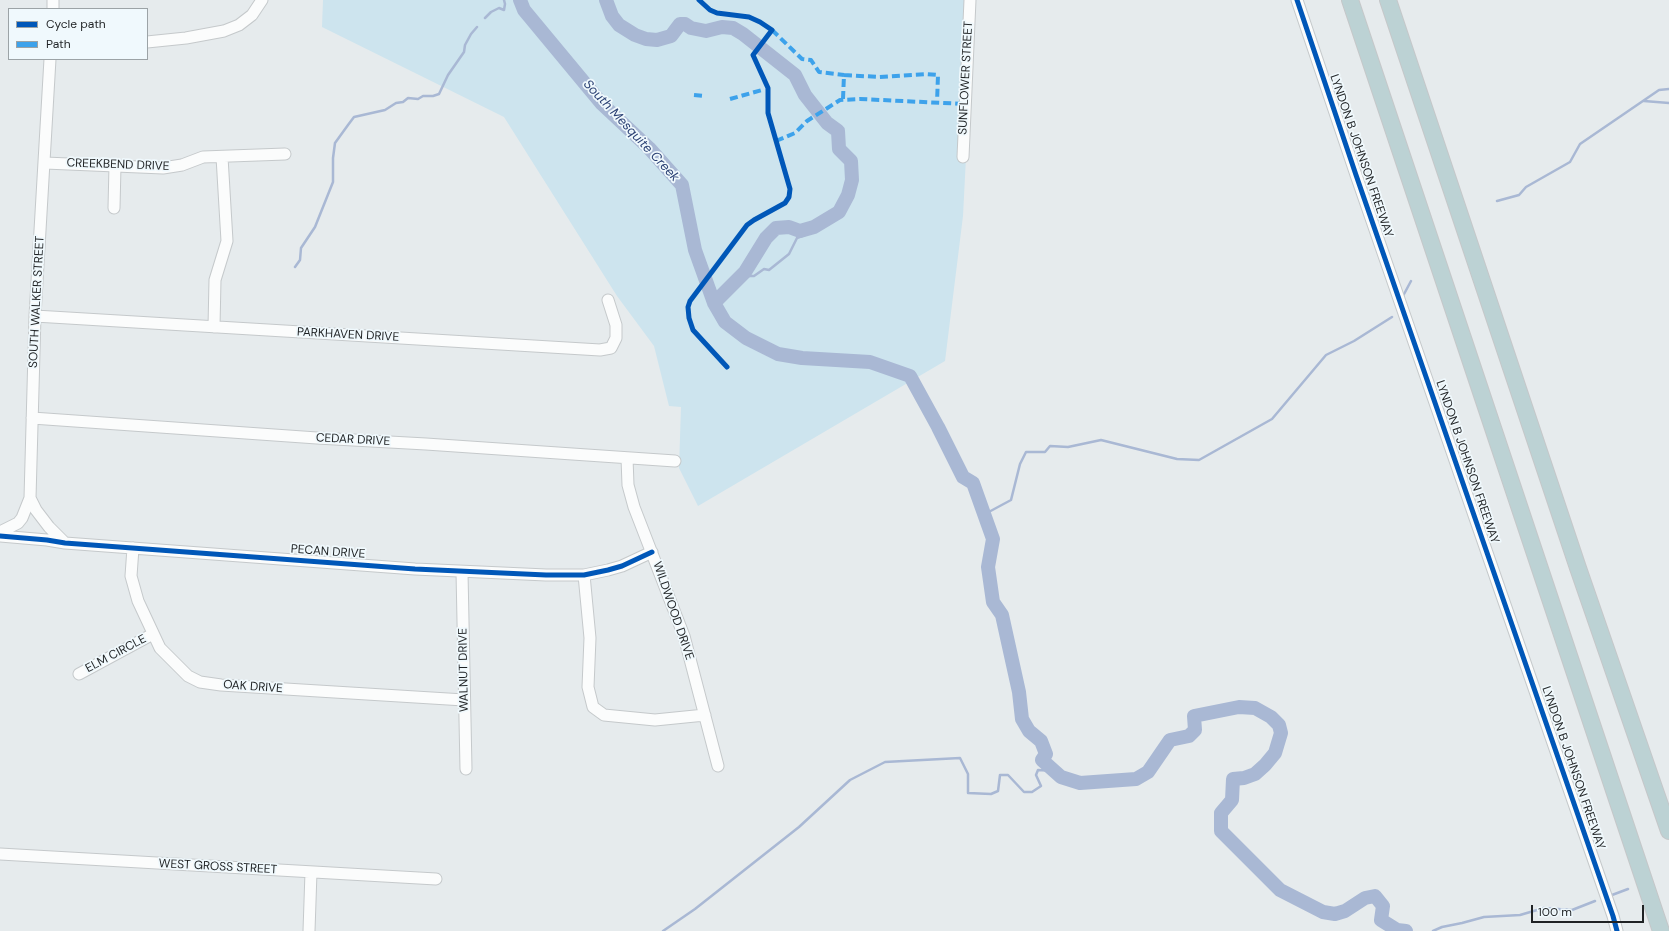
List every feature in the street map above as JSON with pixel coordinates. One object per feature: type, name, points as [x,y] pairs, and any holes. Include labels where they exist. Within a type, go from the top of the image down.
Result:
[{"type":"highway","points":[[1350,0],[1660,931]]},
{"type":"highway","points":[[1388,0],[1578,568],[1669,831]]},
{"type":"street","points":[[148,42],[186,38],[224,31],[239,25],[252,15],[262,0]]},
{"type":"street","name":"SUNFLOWER STREET","points":[[963,157],[970,0]]},
{"type":"street","name":"LYNDON B JOHNSON FREEWAY","points":[[1297,0],[1356,175],[1603,885],[1617,931]]},
{"type":"street","name":"SOUTH WALKER STREET","points":[[0,532],[18,523],[22,518],[30,498],[35,316],[50,60]]},
{"type":"street","name":"CREEKBEND DRIVE","points":[[45,163],[164,168],[182,165],[203,157],[285,154]]},
{"type":"street","points":[[214,327],[215,280],[227,241],[222,157]]},
{"type":"street","points":[[114,208],[115,166]]},
{"type":"street","name":"PARKHAVEN DRIVE","points":[[35,316],[600,350],[611,348],[616,338],[616,325],[608,300]]},
{"type":"street","name":"CEDAR DRIVE","points":[[32,418],[675,461]]},
{"type":"street","name":"WILDWOOD DRIVE","points":[[627,458],[628,485],[634,507],[684,636],[718,766]]},
{"type":"street","points":[[30,498],[36,510],[48,527],[65,543]]},
{"type":"street","name":"PECAN DRIVE","points":[[0,536],[65,543],[462,572],[584,575],[622,566],[652,552]]},
{"type":"street","name":"OAK DRIVE","points":[[133,548],[131,576],[138,601],[153,634],[160,648],[188,676],[200,682],[221,685],[464,700]]},
{"type":"street","name":"WALNUT DRIVE","points":[[462,572],[466,769]]},
{"type":"street","points":[[584,575],[590,638],[588,687],[593,707],[604,716],[654,720],[705,715]]},
{"type":"street","name":"ELM CIRCLE","points":[[79,674],[153,634]]},
{"type":"street","name":"WEST GROSS STREET","points":[[0,854],[436,879]]},
{"type":"street","points":[[309,931],[311,872]]},
{"type":"shaded area","points":[[323,0],[974,0],[963,216],[945,361],[698,506],[679,468],[681,407],[669,406],[654,346],[617,296],[504,117],[322,27]]},
{"type":"waterway","points":[[485,18],[491,12],[499,8],[504,10],[504,0]]},
{"type":"waterway","name":"South Mesquite Creek","points":[[520,0],[524,10],[602,104],[649,148],[682,185],[695,250],[714,303],[725,322],[746,338],[778,354],[802,358],[870,362],[910,376],[963,477],[973,483],[993,539],[988,567],[993,602],[1002,615],[1019,692],[1022,719],[1029,731],[1041,741],[1046,754],[1042,760],[1061,777],[1080,783],[1136,779],[1148,772],[1170,740],[1189,736],[1195,730],[1194,716],[1239,707],[1255,708],[1271,717],[1279,725],[1281,733],[1275,753],[1265,765],[1255,774],[1244,778],[1233,779],[1232,800],[1221,813],[1221,831],[1280,890],[1323,912],[1335,914],[1345,911],[1365,898],[1375,896],[1383,906],[1381,920],[1397,930],[1406,931]]},
{"type":"waterway","name":"South Mesquite Creek","points":[[606,0],[612,16],[619,25],[635,35],[646,39],[657,40],[671,36],[680,24],[685,24],[691,28],[706,31],[722,27],[733,28],[743,34],[795,75],[805,95],[827,123],[838,131],[839,149],[851,161],[852,180],[848,195],[839,212],[814,227],[800,231],[789,227],[776,228],[766,238],[745,272],[714,303]]},
{"type":"waterway","points":[[295,267],[300,260],[301,248],[315,227],[333,182],[333,158],[335,143],[354,117],[385,110],[396,103],[403,102],[408,98],[418,99],[423,96],[433,96],[439,94],[448,75],[464,52],[465,45],[471,34],[477,27]]},
{"type":"waterway","points":[[1497,201],[1519,195],[1526,187],[1570,162],[1580,144],[1659,90],[1669,89]]},
{"type":"waterway","points":[[1644,101],[1669,103]]},
{"type":"waterway","points":[[741,276],[754,276],[764,269],[769,270],[789,254],[797,238],[805,235],[810,228]]},
{"type":"waterway","points":[[1403,296],[1411,281]]},
{"type":"waterway","points":[[985,514],[1011,500],[1020,464],[1026,452],[1045,452],[1050,446],[1068,447],[1101,440],[1177,459],[1199,460],[1272,419],[1326,355],[1354,341],[1392,317]]},
{"type":"waterway","points":[[663,931],[695,909],[799,827],[850,780],[885,762],[960,758],[968,774],[968,793],[991,794],[998,791],[1000,775],[1008,775],[1024,792],[1032,792],[1041,786],[1036,775],[1038,770],[1054,771]]},
{"type":"waterway","points":[[1612,895],[1628,889]]},
{"type":"waterway","points":[[1433,931],[1442,927],[1484,917],[1520,915],[1544,908],[1572,910],[1595,901]]},
{"type":"marked path","points":[[772,30],[802,59],[811,60],[819,72],[844,75]]},
{"type":"marked path","points":[[843,99],[844,75],[879,77],[926,74],[938,75],[937,103]]},
{"type":"marked path","points":[[730,99],[762,90]]},
{"type":"marked path","points":[[694,95],[705,96]]},
{"type":"marked path","points":[[776,141],[795,133],[807,121],[840,100],[860,99],[965,104]]},
{"type":"cycle path","points":[[699,0],[710,10],[717,13],[749,17],[772,30],[753,55],[768,88],[768,113],[790,189],[789,197],[785,203],[747,225],[690,301],[688,307],[689,318],[693,330],[727,367]]},
{"type":"cycle path","points":[[1297,0],[1617,931]]},
{"type":"cycle path","points":[[0,536],[65,543],[415,569],[546,575],[584,575],[608,570],[622,566],[652,552]]}]
